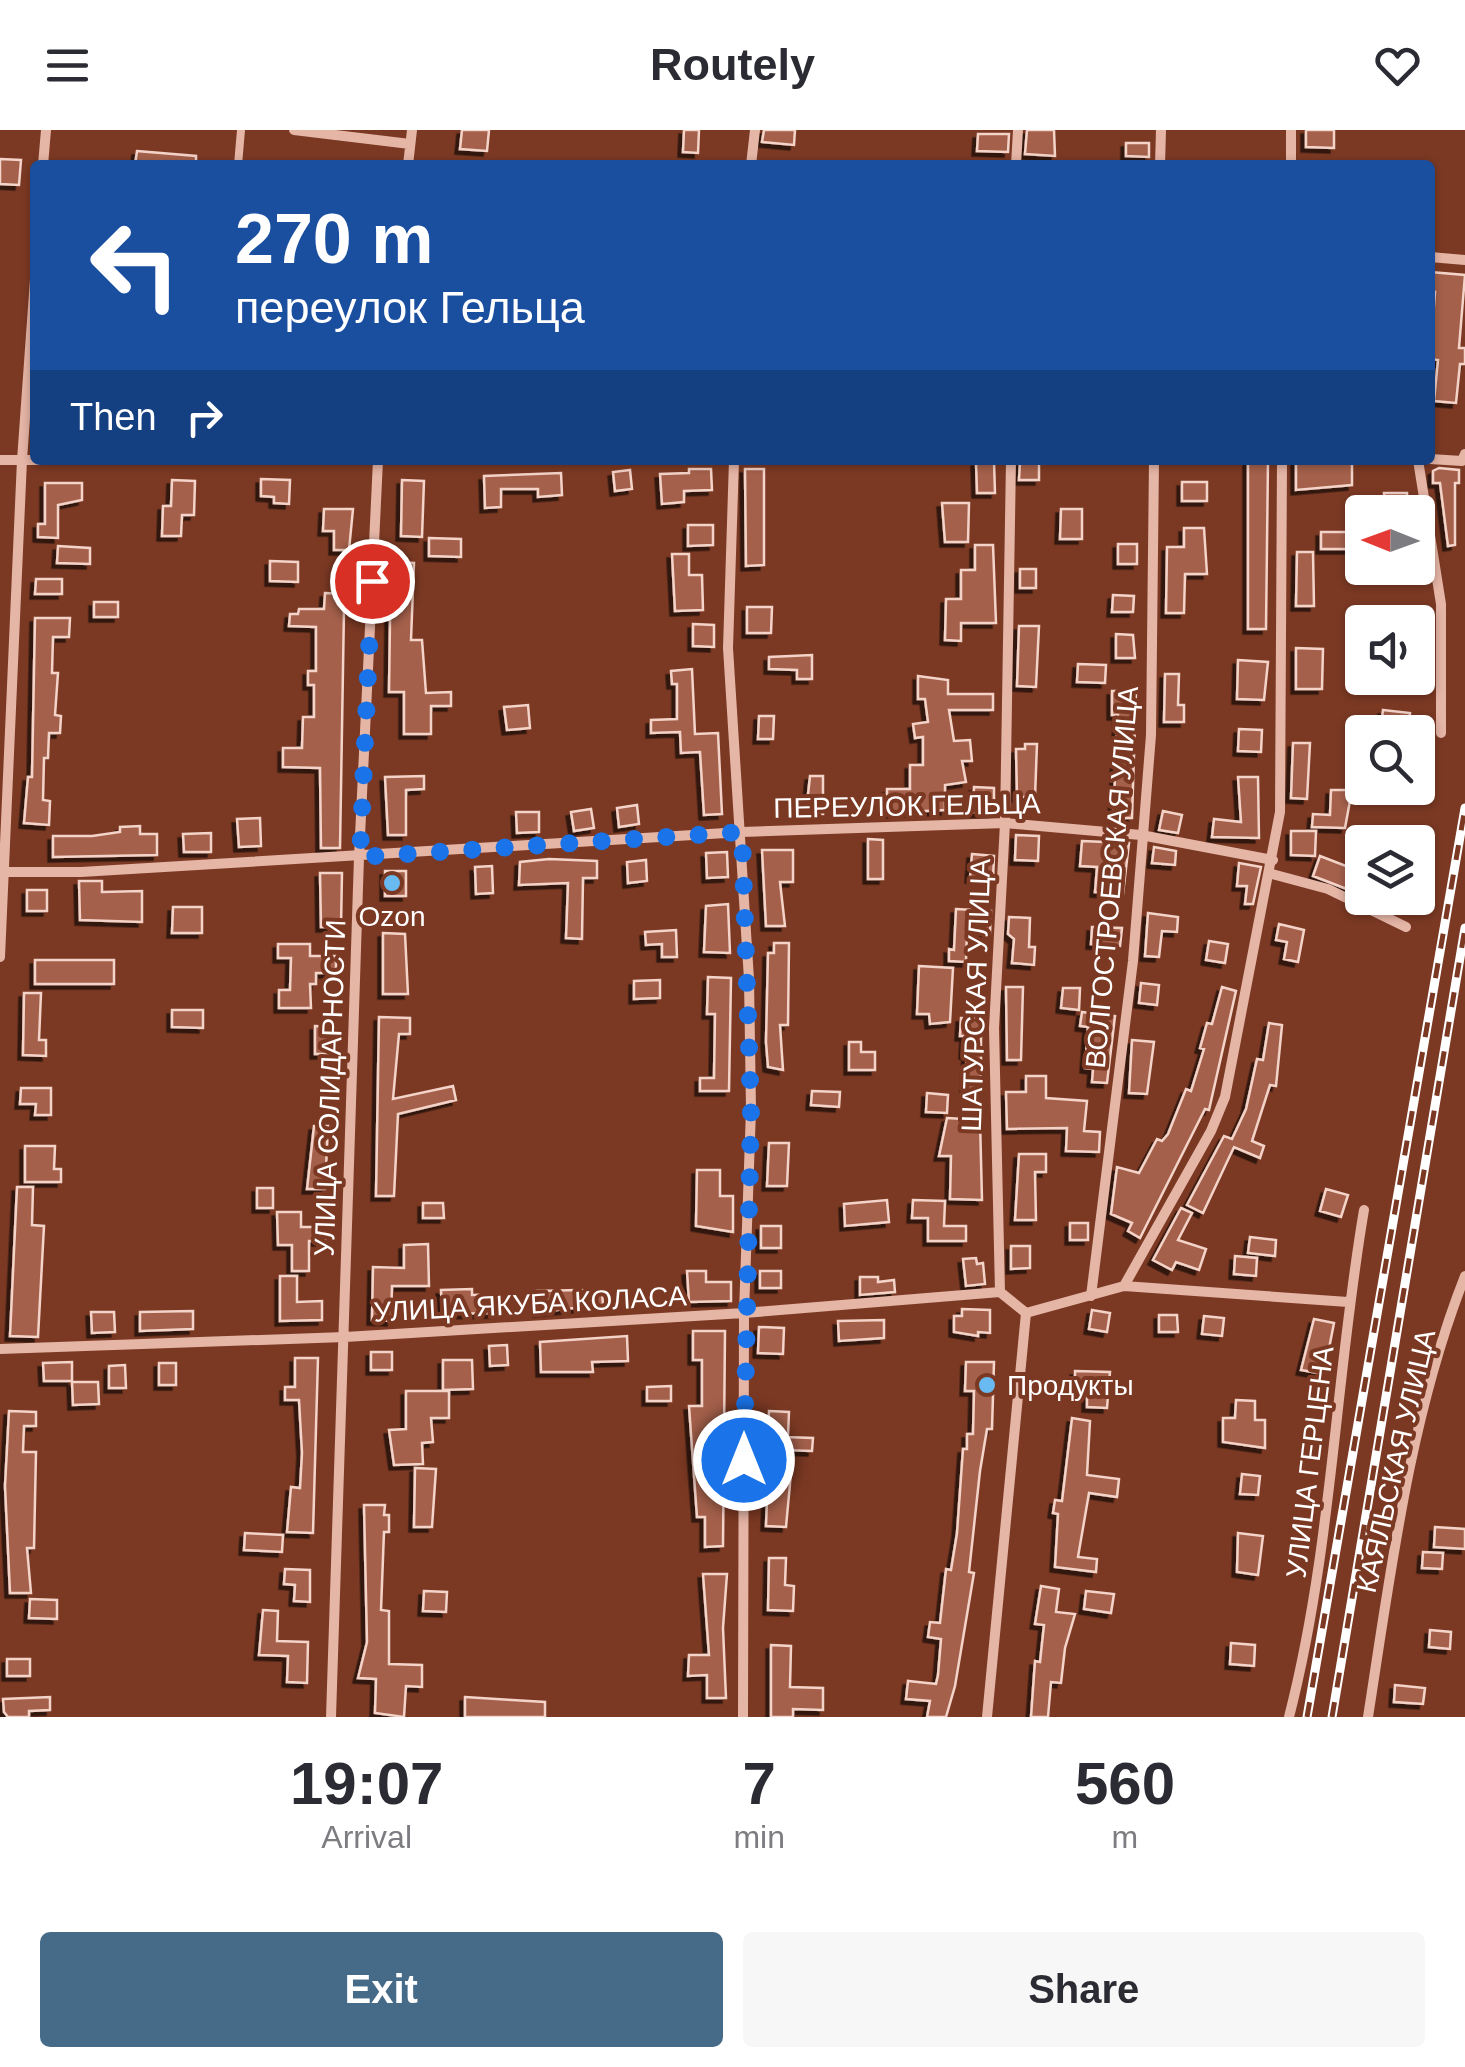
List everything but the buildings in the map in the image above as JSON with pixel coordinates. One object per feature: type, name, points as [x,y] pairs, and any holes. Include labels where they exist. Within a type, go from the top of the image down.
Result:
[{"type":"street","points":[[44,160],[46,130]]},
{"type":"street","points":[[294,130],[410,144]]},
{"type":"street","points":[[408,160],[412,130]]},
{"type":"street","points":[[752,160],[756,130]]},
{"type":"street","points":[[1016,160],[1018,130]]},
{"type":"street","points":[[1160,160],[1161,130]]},
{"type":"street","points":[[1291,160],[1292,130]]},
{"type":"street","points":[[1435,257],[1465,260]]},
{"type":"street","points":[[0,957],[30,349]]},
{"type":"street","points":[[1435,458],[1464,457]]},
{"type":"street","points":[[0,460],[30,460]]},
{"type":"street","name":"УЛИЦА СОЛИДАРНОСТИ","points":[[331,1717],[360,857],[378,465]]},
{"type":"street","points":[[734,465],[728,648],[742,832],[751,1109],[744,1313],[744,1717]]},
{"type":"street","name":"ШАТУРСКАЯ УЛИЦА","points":[[1000,1292],[994,1047],[1005,823],[1010,465]]},
{"type":"street","name":"ВОЛГОСТРОЕВСКАЯ УЛИЦА","points":[[1091,1296],[1133,961],[1151,735],[1154,465]]},
{"type":"street","points":[[1124,1286],[1211,1130],[1224,1098],[1272,874],[1280,812],[1282,465]]},
{"type":"street","points":[[1419,465],[1440,604],[1441,733]]},
{"type":"street","name":"ПЕРЕУЛОК ГЕЛЬЦА","points":[[2,872],[360,857],[742,832],[1005,823],[1141,835],[1273,860]]},
{"type":"street","points":[[1272,874],[1328,889],[1406,927]]},
{"type":"street","name":"УЛИЦА ГЕРЦЕНА","points":[[1289,1717],[1324,1552],[1348,1302],[1364,1210]]},
{"type":"street","name":"КАЯЛЬСКАЯ УЛИЦА","points":[[1368,1717],[1399,1522],[1435,1372],[1465,1276]]},
{"type":"street","points":[[1026,1313],[1124,1286],[1348,1302]]},
{"type":"street","points":[[1000,1292],[1026,1313]]},
{"type":"street","name":"УЛИЦА ЯКУБА КОЛАСА","points":[[0,1349],[345,1337],[744,1313],[1000,1292]]},
{"type":"street","points":[[987,1717],[1026,1313]]},
{"type":"lane","points":[[238,160],[241,130]]},
{"type":"railway","points":[[1307,1717],[1465,808]]},
{"type":"railway","points":[[1332,1717],[1465,928]]},
{"type":"place","name":"Ozon","points":[[392,883]]},
{"type":"place","name":"Продукты","points":[[987,1385]]},
{"type":"route","points":[[372,581],[360,857],[742,832],[751,1109],[744,1460]]}]
